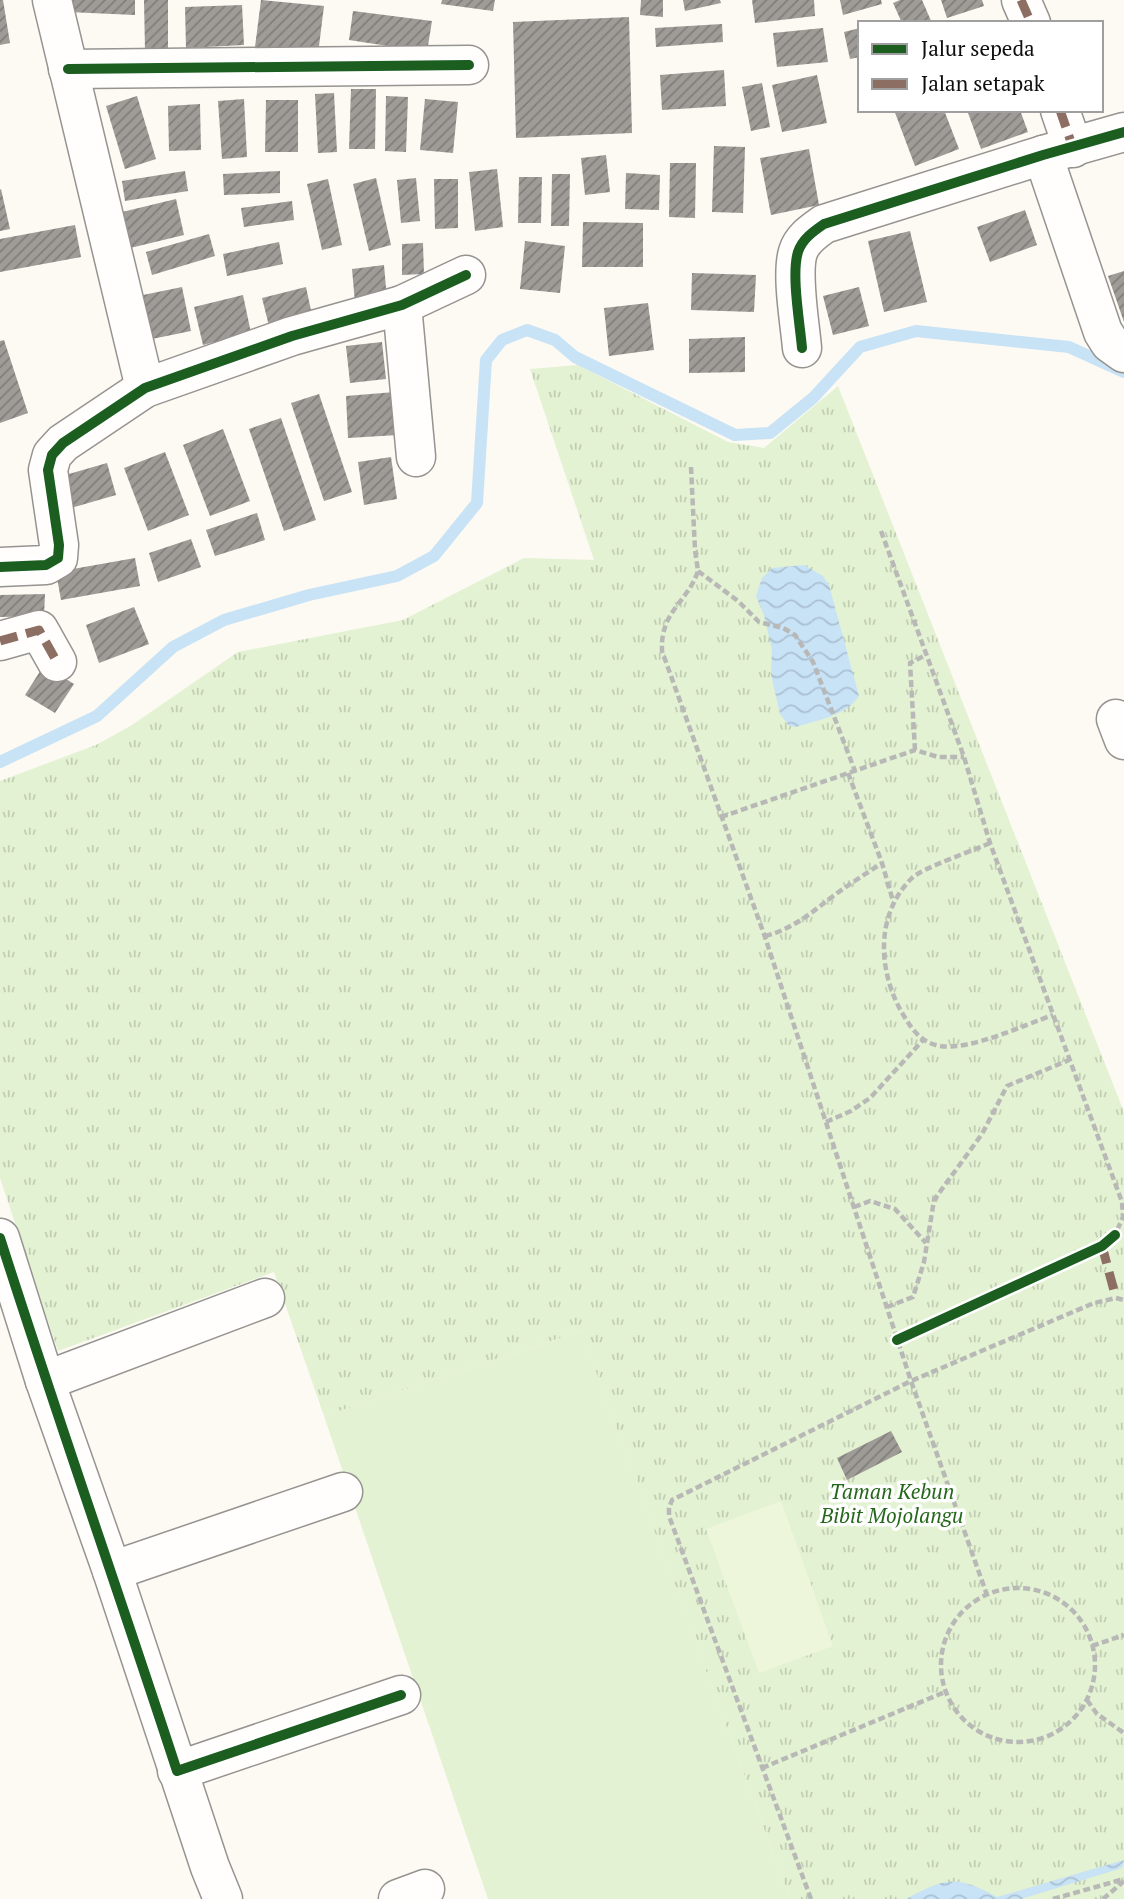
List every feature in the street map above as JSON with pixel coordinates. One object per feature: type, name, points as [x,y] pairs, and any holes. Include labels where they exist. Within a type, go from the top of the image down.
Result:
[{"type":"street","points":[[52,0],[145,388]]},
{"type":"street","points":[[68,69],[469,65]]},
{"type":"street","points":[[1060,112],[1058,151],[1103,332],[1110,343],[1124,353]]},
{"type":"street","points":[[802,348],[796,269],[798,251],[809,235],[824,224],[1124,132]]},
{"type":"street","points":[[0,567],[46,565],[58,558],[59,545],[48,470],[52,455],[63,443],[145,388],[292,336],[402,305],[466,275]]},
{"type":"street","points":[[402,305],[416,457]]},
{"type":"street","points":[[0,641],[38,629],[57,663]]},
{"type":"street","points":[[0,1238],[45,1381],[223,1899]]},
{"type":"street","points":[[45,1381],[265,1298]]},
{"type":"street","points":[[112,1571],[342,1492]]},
{"type":"street","points":[[177,1771],[401,1695]]},
{"type":"path","points":[[691,467],[698,571],[669,615],[661,640],[662,651],[765,937],[897,1340],[987,1595]]},
{"type":"path","points":[[881,531],[964,757],[990,843],[1122,1202],[1123,1217],[1112,1238]]},
{"type":"path","points":[[698,571],[738,601],[759,622],[783,628],[795,635],[813,662],[855,771]]},
{"type":"path","points":[[915,750],[910,663],[926,655]]},
{"type":"path","points":[[721,817],[915,750],[938,757],[964,757]]},
{"type":"path","points":[[848,773],[882,863],[893,902]]},
{"type":"path","points":[[990,843],[914,876],[893,902],[884,939],[883,960],[891,994],[905,1019],[923,1040],[941,1046],[967,1045],[1053,1015]]},
{"type":"path","points":[[765,937],[783,932],[800,922],[844,887],[882,863]]},
{"type":"path","points":[[826,1122],[851,1111],[870,1098],[923,1040]]},
{"type":"path","points":[[887,1307],[913,1297],[924,1262],[934,1199],[982,1134],[1007,1086],[1069,1060]]},
{"type":"path","points":[[854,1207],[870,1201],[895,1209],[926,1243]]},
{"type":"path","points":[[811,1899],[673,1528],[668,1508],[672,1500],[679,1494],[911,1381],[1094,1303],[1116,1298],[1124,1300]]},
{"type":"path","points":[[897,1340],[909,1335]]},
{"type":"path","points":[[1021,1587],[1043,1591],[1063,1601],[1079,1617],[1092,1646],[1095,1658],[1094,1679],[1087,1700],[1074,1717],[1056,1731],[1036,1740],[1014,1742],[992,1738],[972,1727],[956,1712],[945,1692],[941,1671],[942,1650],[950,1630],[961,1612],[987,1595],[998,1589],[1021,1587]]},
{"type":"path","points":[[1092,1646],[1124,1635]]},
{"type":"path","points":[[762,1768],[945,1692]]},
{"type":"path","points":[[1087,1700],[1097,1714],[1124,1733]]},
{"type":"path","points":[[1053,1899],[1124,1880]]},
{"type":"path","points":[[1103,1899],[1124,1880]]},
{"type":"green space","name":"Taman Kebun Bibit Mojolangu","points":[[578,365],[728,442],[764,448],[838,386],[1124,1112],[1124,1899],[790,1899],[581,1331],[324,1416],[274,1272],[58,1351],[0,1178],[0,781],[96,745],[132,725],[238,652],[403,620],[524,558],[594,560],[530,369]]},
{"type":"green space","points":[[581,1331],[790,1899],[488,1899],[324,1416]]},
{"type":"green space","points":[[781,1501],[833,1646],[759,1673],[706,1529]]},
{"type":"water","points":[[804,565],[823,576],[829,585],[859,696],[839,713],[796,727],[789,726],[780,714],[771,675],[772,650],[764,615],[756,596],[762,578],[772,568]]},
{"type":"water","points":[[1124,1860],[1122,1868],[1021,1899],[906,1899],[931,1886],[951,1882],[972,1885],[997,1897]]},
{"type":"building","points":[[0,0],[3,0],[10,43],[0,45]]},
{"type":"building","points":[[69,0],[135,0],[135,15],[68,12]]},
{"type":"building","points":[[144,0],[168,0],[168,51],[145,51]]},
{"type":"building","points":[[261,0],[324,6],[318,54],[255,47]]},
{"type":"building","points":[[442,0],[495,0],[493,11],[441,4]]},
{"type":"building","points":[[641,0],[663,0],[663,17],[640,15]]},
{"type":"building","points":[[683,0],[720,0],[721,3],[685,11]]},
{"type":"building","points":[[752,0],[814,0],[815,16],[755,23]]},
{"type":"building","points":[[840,0],[881,0],[882,4],[843,15]]},
{"type":"building","points":[[900,0],[922,0],[931,21],[901,21],[893,3]]},
{"type":"building","points":[[941,0],[982,0],[984,6],[947,18]]},
{"type":"building","points":[[242,5],[244,45],[186,48],[185,7]]},
{"type":"building","points":[[353,11],[432,21],[427,52],[349,40]]},
{"type":"building","points":[[629,17],[632,133],[516,138],[513,22]]},
{"type":"building","points":[[722,24],[723,42],[656,47],[655,28]]},
{"type":"building","points":[[823,28],[828,62],[777,67],[773,33]]},
{"type":"building","points":[[858,28],[858,57],[850,59],[844,32]]},
{"type":"building","points":[[724,70],[726,106],[662,110],[660,75]]},
{"type":"building","points":[[817,75],[827,123],[782,132],[772,85]]},
{"type":"building","points":[[762,83],[770,127],[751,131],[742,87]]},
{"type":"building","points":[[351,89],[376,89],[375,149],[349,149]]},
{"type":"building","points":[[334,93],[337,152],[318,153],[315,94]]},
{"type":"building","points":[[137,96],[156,159],[125,169],[106,106]]},
{"type":"building","points":[[386,96],[408,97],[406,152],[385,151]]},
{"type":"building","points":[[244,99],[247,157],[222,159],[218,101]]},
{"type":"building","points":[[425,99],[458,102],[453,153],[420,150]]},
{"type":"building","points":[[266,100],[298,100],[298,152],[265,152]]},
{"type":"building","points":[[200,104],[201,150],[169,151],[168,106]]},
{"type":"building","points":[[895,112],[945,112],[959,149],[915,166]]},
{"type":"building","points":[[968,112],[1021,112],[1028,132],[981,149]]},
{"type":"building","points":[[714,146],[745,147],[743,213],[712,212]]},
{"type":"building","points":[[809,149],[819,205],[771,215],[760,158]]},
{"type":"building","points":[[606,155],[610,192],[585,195],[581,158]]},
{"type":"building","points":[[670,163],[696,163],[695,218],[669,217]]},
{"type":"building","points":[[497,169],[503,227],[475,231],[469,172]]},
{"type":"building","points":[[185,171],[188,191],[125,201],[122,181]]},
{"type":"building","points":[[280,171],[280,193],[224,195],[223,174]]},
{"type":"building","points":[[626,173],[660,175],[659,210],[625,209]]},
{"type":"building","points":[[552,174],[570,174],[569,226],[551,226]]},
{"type":"building","points":[[519,177],[542,177],[541,223],[518,223]]},
{"type":"building","points":[[376,178],[391,245],[369,251],[353,184]]},
{"type":"building","points":[[416,178],[420,221],[401,223],[397,180]]},
{"type":"building","points":[[328,179],[342,245],[322,250],[307,184]]},
{"type":"building","points":[[434,179],[458,179],[458,228],[435,229]]},
{"type":"building","points":[[0,190],[10,229],[0,231]]},
{"type":"building","points":[[176,199],[184,235],[126,249],[118,213]]},
{"type":"building","points":[[292,201],[294,220],[244,227],[241,208]]},
{"type":"building","points":[[1025,210],[1037,245],[990,262],[977,227]]},
{"type":"building","points":[[583,222],[643,223],[643,267],[582,267]]},
{"type":"building","points":[[75,225],[81,257],[0,272],[0,239]]},
{"type":"building","points":[[910,231],[927,302],[884,312],[868,241]]},
{"type":"building","points":[[209,234],[215,256],[152,275],[146,252]]},
{"type":"building","points":[[525,241],[565,246],[560,293],[520,289]]},
{"type":"building","points":[[279,242],[283,264],[227,276],[223,254]]},
{"type":"building","points":[[423,243],[424,274],[402,275],[402,244]]},
{"type":"building","points":[[384,265],[387,299],[355,303],[352,269]]},
{"type":"building","points":[[1124,271],[1124,322],[1108,276]]},
{"type":"building","points":[[692,273],[756,275],[754,312],[691,310]]},
{"type":"building","points":[[182,287],[191,331],[152,339],[143,295]]},
{"type":"building","points":[[306,287],[312,315],[269,326],[262,298]]},
{"type":"building","points":[[859,287],[869,326],[833,335],[823,296]]},
{"type":"building","points":[[243,295],[251,333],[203,345],[194,307]]},
{"type":"building","points":[[648,303],[654,350],[609,356],[604,308]]},
{"type":"building","points":[[745,337],[745,372],[689,373],[689,339]]},
{"type":"building","points":[[4,340],[28,413],[0,423],[0,341]]},
{"type":"building","points":[[382,342],[386,379],[350,383],[346,346]]},
{"type":"building","points":[[395,392],[398,435],[348,438],[346,396]]},
{"type":"building","points":[[319,394],[352,492],[324,501],[291,403]]},
{"type":"building","points":[[281,418],[316,520],[284,531],[249,429]]},
{"type":"building","points":[[223,429],[250,501],[210,516],[183,445]]},
{"type":"building","points":[[165,452],[189,515],[148,531],[124,468]]},
{"type":"building","points":[[391,457],[397,499],[364,505],[358,462]]},
{"type":"building","points":[[107,463],[116,495],[71,508],[62,476]]},
{"type":"building","points":[[257,513],[265,540],[215,556],[206,530]]},
{"type":"building","points":[[191,539],[201,567],[158,582],[149,553]]},
{"type":"building","points":[[135,558],[140,586],[61,600],[56,572]]},
{"type":"building","points":[[45,594],[44,616],[0,617],[0,595]]},
{"type":"building","points":[[134,607],[149,644],[99,663],[86,625]]},
{"type":"building","points":[[44,665],[74,684],[55,713],[25,695]]},
{"type":"building","points":[[891,1431],[902,1452],[847,1480],[837,1458]]},
{"type":"waterway","points":[[0,762],[97,716],[173,647],[224,620],[309,595],[397,576],[434,556],[477,503],[486,360],[502,340],[527,330],[555,340],[575,357],[735,435],[770,433],[813,398],[860,347],[916,331],[1069,347],[1124,372]]},
{"type":"marked path","points":[[1021,0],[1030,21]]},
{"type":"marked path","points":[[1061,112],[1073,148]]},
{"type":"marked path","points":[[0,641],[39,630],[57,662]]},
{"type":"marked path","points":[[1102,1246],[1116,1298]]},
{"type":"cycle path","points":[[68,69],[469,65]]},
{"type":"cycle path","points":[[802,348],[796,261],[802,243],[824,224],[1124,132]]},
{"type":"cycle path","points":[[0,567],[46,565],[58,558],[59,545],[48,470],[52,455],[63,443],[145,388],[292,336],[402,305],[466,275]]},
{"type":"cycle path","points":[[897,1340],[1102,1246],[1115,1235]]},
{"type":"cycle path","points":[[0,1238],[177,1771],[401,1695]]}]
